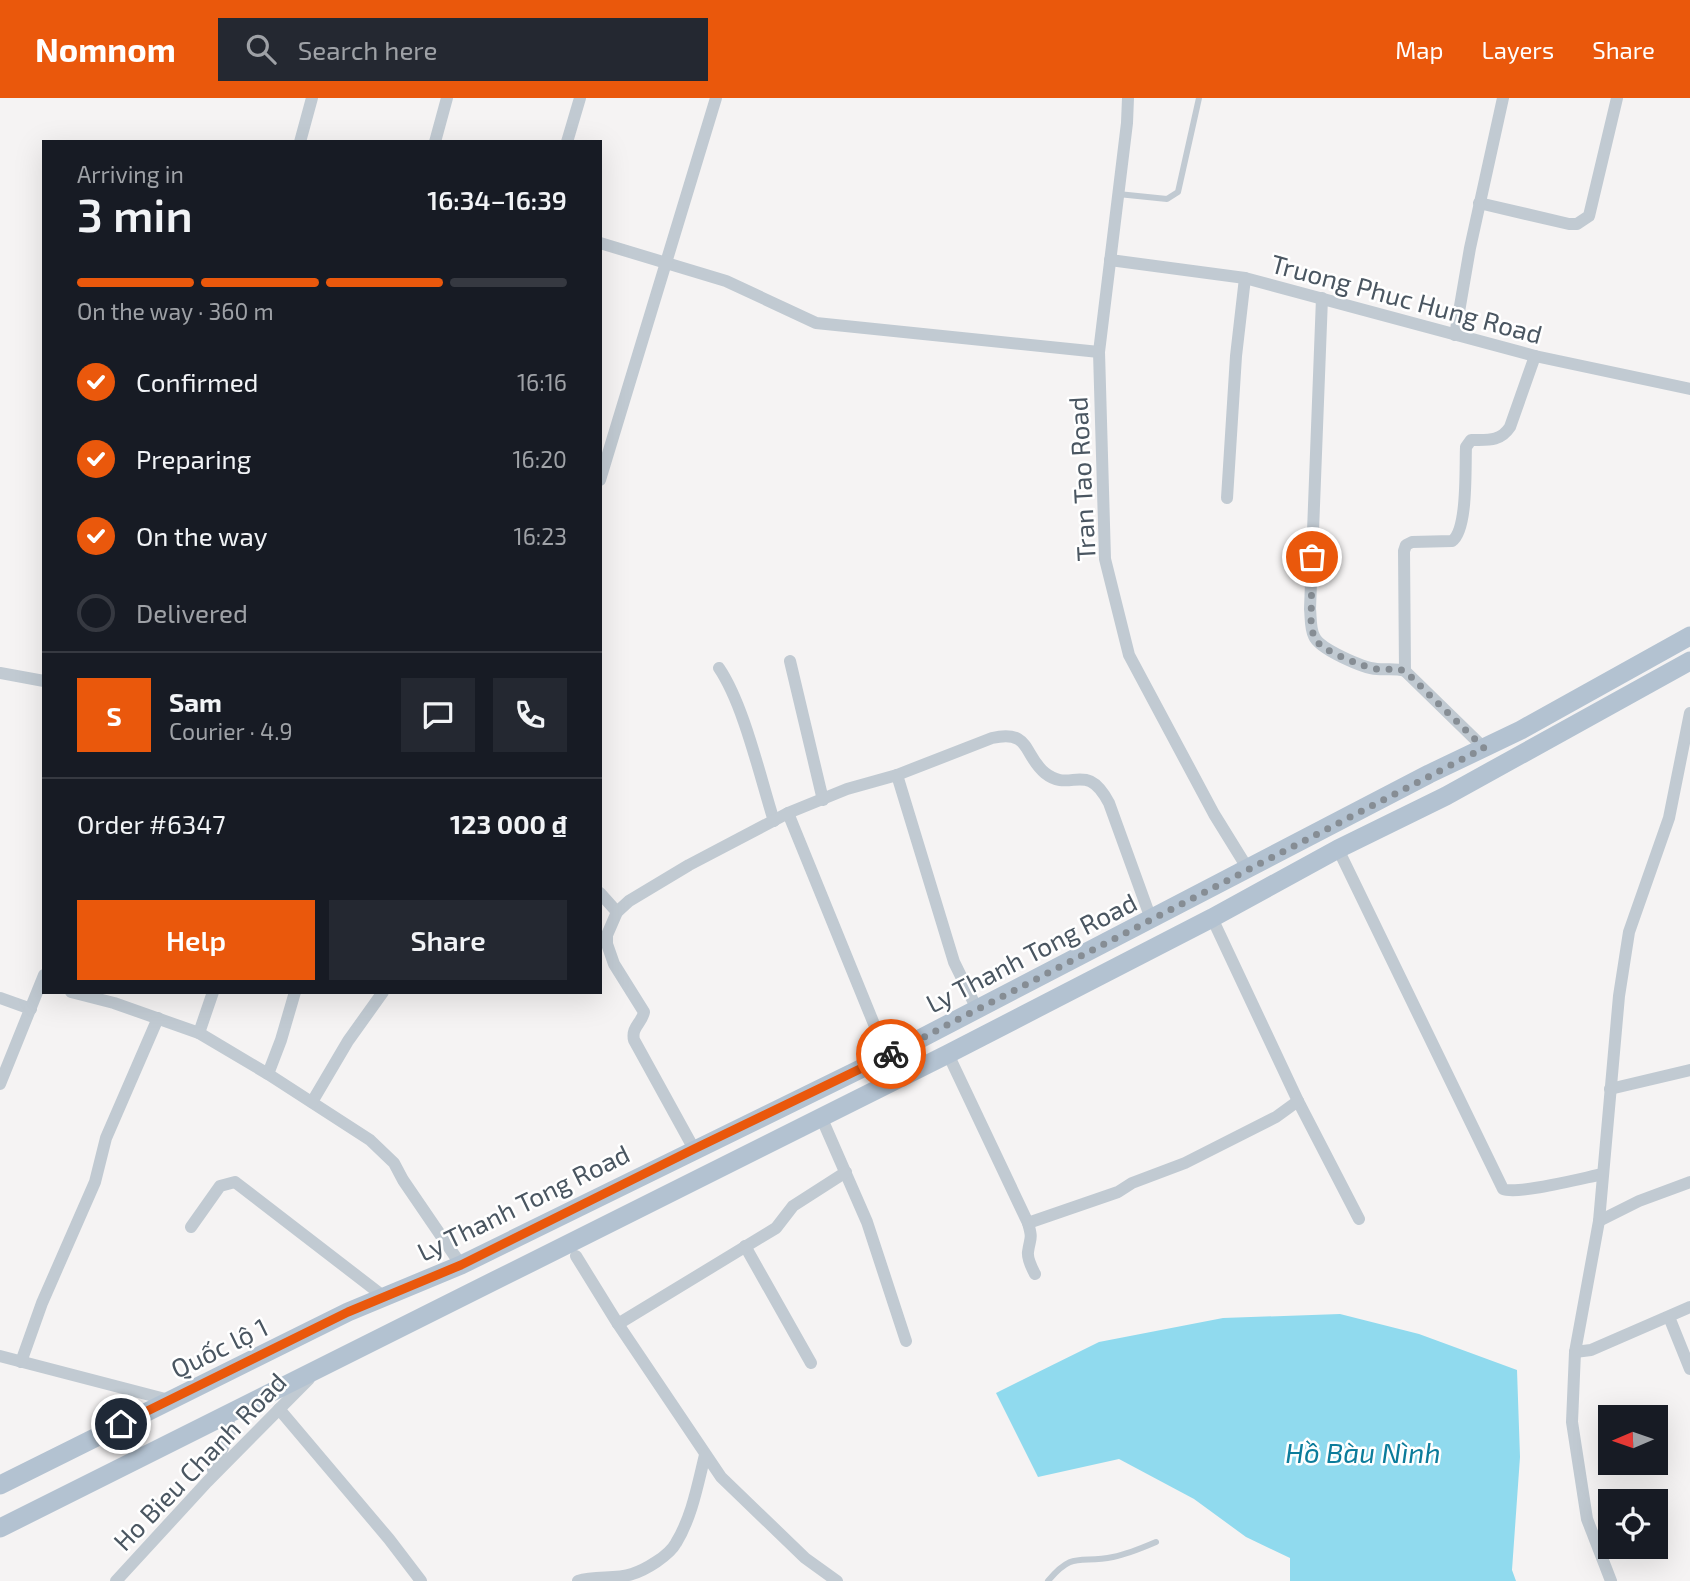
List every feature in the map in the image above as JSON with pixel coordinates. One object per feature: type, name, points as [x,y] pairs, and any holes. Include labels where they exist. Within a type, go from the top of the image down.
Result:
[{"type":"main road","name":"Ly Thanh Tong Road","points":[[348,1312],[461,1265],[887,1056],[1484,748],[1690,636]]},
{"type":"main road","name":"Ly Thanh Tong Road","points":[[316,1372],[948,1055],[1212,918],[1338,849],[1446,796],[1690,661]]},
{"type":"main road","points":[[1197,894],[1212,918]]},
{"type":"main road","name":"Quốc lộ 1","points":[[0,1485],[348,1312]]},
{"type":"main road","points":[[0,1528],[316,1372]]},
{"type":"street","points":[[301,140],[313,98]]},
{"type":"street","points":[[436,140],[447,98]]},
{"type":"street","points":[[567,140],[580,98]]},
{"type":"street","points":[[602,474],[716,98]]},
{"type":"street","name":"Tran Tao Road","points":[[1128,98],[1099,352],[1105,559],[1129,655],[1213,814],[1248,869]]},
{"type":"street","points":[[1455,335],[1479,203],[1503,98]]},
{"type":"street","points":[[1479,203],[1569,224],[1585,220],[1589,216],[1617,98]]},
{"type":"street","points":[[602,244],[726,281],[816,323],[1099,352]]},
{"type":"street","name":"Truong Phuc Hung Road","points":[[1110,260],[1245,278],[1535,356],[1690,388]]},
{"type":"street","points":[[1227,498],[1236,356],[1245,278]]},
{"type":"street","points":[[1322,298],[1311,627],[1314,638],[1322,647],[1364,666],[1376,670],[1394,668],[1405,671],[1484,748]]},
{"type":"street","points":[[1405,671],[1406,545],[1412,542],[1451,541],[1457,537],[1462,519],[1466,447],[1471,440],[1500,439],[1505,434],[1510,427],[1535,356]]},
{"type":"street","points":[[790,661],[823,800]]},
{"type":"street","points":[[719,668],[728,681],[775,821]]},
{"type":"street","points":[[0,673],[42,681]]},
{"type":"street","points":[[1611,1581],[1587,1519],[1572,1422],[1575,1352],[1598,1221],[1619,996],[1629,932],[1670,818],[1690,713]]},
{"type":"street","points":[[694,1149],[635,1040],[635,1028],[644,1012],[614,964],[607,944],[607,935],[617,912],[629,901],[689,865],[788,813],[847,789],[897,775],[992,738],[1007,735],[1016,737],[1022,741],[1045,773],[1056,778],[1088,779],[1102,789],[1151,919]]},
{"type":"street","points":[[897,775],[950,948],[977,1009]]},
{"type":"street","points":[[788,813],[887,1056]]},
{"type":"street","points":[[1338,849],[1503,1189],[1508,1191],[1529,1188],[1603,1174]]},
{"type":"street","points":[[602,895],[617,912]]},
{"type":"street","points":[[1212,918],[1298,1101],[1359,1219]]},
{"type":"street","points":[[0,1084],[42,984]]},
{"type":"street","points":[[79,994],[114,1003],[199,1034],[268,1074],[370,1140],[394,1163],[461,1265]]},
{"type":"street","points":[[199,1034],[212,994]]},
{"type":"street","points":[[268,1074],[294,994]]},
{"type":"street","points":[[312,1102],[348,1041],[382,994]]},
{"type":"street","points":[[0,998],[30,1009]]},
{"type":"street","points":[[21,1362],[42,1303],[95,1182],[106,1138],[158,1018]]},
{"type":"street","points":[[948,1055],[1028,1223],[1032,1237],[1029,1259],[1035,1274]]},
{"type":"street","points":[[1610,1090],[1690,1070]]},
{"type":"street","points":[[1028,1223],[1118,1192],[1185,1163],[1264,1124],[1298,1101]]},
{"type":"street","points":[[822,1119],[867,1222],[906,1340]]},
{"type":"street","points":[[618,1324],[776,1228],[793,1206],[846,1172]]},
{"type":"street","points":[[191,1227],[220,1186],[235,1182],[383,1296]]},
{"type":"street","points":[[1598,1221],[1639,1201],[1690,1182]]},
{"type":"street","points":[[745,1246],[811,1363]]},
{"type":"street","points":[[576,1256],[618,1324],[721,1477],[805,1558],[837,1581]]},
{"type":"street","points":[[1575,1352],[1591,1350],[1690,1307]]},
{"type":"street","points":[[1668,1317],[1690,1369]]},
{"type":"street","points":[[0,1356],[170,1401]]},
{"type":"street","name":"Ho Bieu Chanh Road","points":[[116,1581],[207,1482],[316,1372]]},
{"type":"street","points":[[279,1409],[390,1539],[421,1581]]},
{"type":"street","points":[[207,1482],[230,1432],[228,1416]]},
{"type":"street","points":[[579,1581],[591,1577],[613,1578],[636,1573],[676,1544],[696,1491],[705,1455]]},
{"type":"lane","points":[[1118,194],[1167,199],[1178,192],[1199,98]]},
{"type":"lane","points":[[1048,1581],[1070,1561],[1111,1558],[1135,1552],[1156,1542]]},
{"type":"water","name":"Hồ Bàu Nình","points":[[1340,1314],[1419,1334],[1517,1370],[1520,1457],[1512,1570],[1516,1581],[1290,1581],[1290,1558],[1246,1537],[1194,1499],[1119,1459],[1038,1477],[996,1393],[1099,1342],[1223,1318]]},
{"type":"way so far","points":[[891,1054],[1429,774],[1484,748],[1405,671],[1394,668],[1376,670],[1322,647],[1314,638],[1311,627],[1312,557]]},
{"type":"route","points":[[121,1424],[348,1312],[461,1265],[891,1054]]}]
